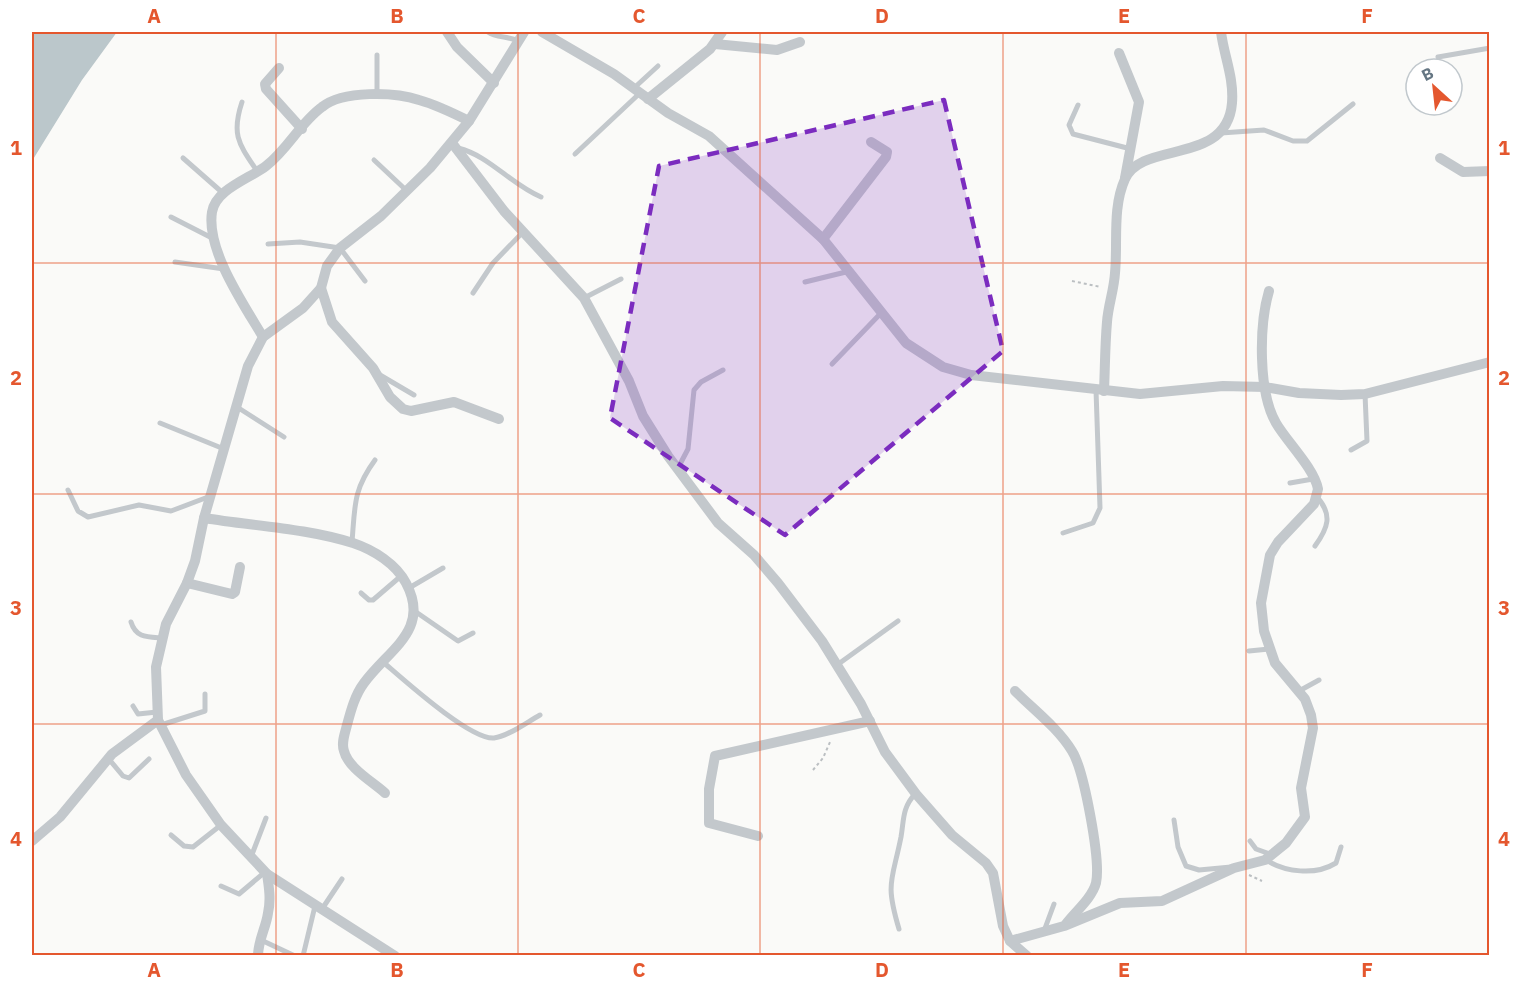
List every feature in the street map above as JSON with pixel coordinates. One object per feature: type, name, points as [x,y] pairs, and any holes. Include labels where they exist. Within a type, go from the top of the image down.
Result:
[{"type":"street","points":[[447,32],[458,47],[494,83]]},
{"type":"street","points":[[542,32],[709,136],[823,239],[906,343],[943,367],[971,375],[1140,394],[1223,386],[1265,387],[1299,393],[1365,394],[1490,362]]},
{"type":"street","points":[[640,93],[715,44],[722,32]]},
{"type":"street","points":[[1125,178],[1138,166],[1161,155],[1200,145],[1221,133],[1226,126],[1232,102],[1230,67],[1221,32]]},
{"type":"street","points":[[395,956],[266,873],[221,825],[186,775],[159,719],[156,668],[162,638],[173,608],[187,583],[201,538],[210,496],[248,366],[263,337],[289,320],[321,288],[327,266],[340,248],[381,216],[454,145],[521,36]]},
{"type":"street","points":[[715,44],[777,50],[800,42]]},
{"type":"street","points":[[1100,390],[1112,289],[1116,224],[1139,102],[1119,53]]},
{"type":"street","points":[[279,68],[266,84],[266,89],[302,129]]},
{"type":"street","points":[[263,337],[226,269],[214,239],[213,210],[224,194],[258,172],[284,151],[321,107],[335,99],[376,96],[418,99],[469,121]]},
{"type":"street","points":[[823,239],[886,158],[886,152],[871,142]]},
{"type":"street","points":[[454,145],[523,232],[584,298],[629,381],[643,416],[678,470],[718,523],[754,555],[778,583],[837,665],[870,720],[885,752],[916,794],[934,816],[986,863],[993,873],[1003,926],[1010,941],[1027,956]]},
{"type":"street","points":[[1440,158],[1463,172],[1490,171]]},
{"type":"street","points":[[321,288],[332,322],[376,372],[390,397],[406,410],[454,402],[499,419]]},
{"type":"street","points":[[1010,941],[1064,926],[1120,903],[1169,899],[1234,868],[1268,857],[1286,843],[1305,817],[1302,775],[1313,728],[1308,706],[1299,691],[1275,663],[1269,649],[1261,603],[1270,555],[1278,542],[1298,522],[1317,497],[1317,483],[1275,422],[1265,387],[1262,312],[1269,291]]},
{"type":"street","points":[[204,518],[352,542],[385,560],[402,575],[409,588],[416,612],[411,628],[363,685],[353,703],[343,751],[349,761],[385,793]]},
{"type":"street","points":[[187,583],[232,594],[235,592],[240,567]]},
{"type":"street","points":[[1015,691],[1067,743],[1080,767],[1092,832],[1096,874],[1093,889],[1064,926]]},
{"type":"street","points":[[32,841],[60,817],[108,758],[128,740],[159,719]]},
{"type":"street","points":[[758,836],[709,823],[710,789],[715,756],[870,720]]},
{"type":"street","points":[[258,956],[260,939],[268,914],[269,890],[266,873]]},
{"type":"lane","points":[[488,32],[494,36],[521,36]]},
{"type":"lane","points":[[1438,57],[1490,48]]},
{"type":"lane","points":[[376,96],[377,55]]},
{"type":"lane","points":[[574,154],[640,93],[658,66]]},
{"type":"lane","points":[[242,102],[235,123],[236,134],[258,172]]},
{"type":"lane","points":[[1221,133],[1264,130],[1293,141],[1307,141],[1353,104]]},
{"type":"lane","points":[[1078,105],[1069,124],[1073,134],[1131,149]]},
{"type":"lane","points":[[454,145],[476,153],[516,185],[541,197]]},
{"type":"lane","points":[[183,159],[224,194]]},
{"type":"lane","points":[[374,160],[407,191]]},
{"type":"lane","points":[[171,217],[214,239]]},
{"type":"lane","points":[[473,293],[493,263],[523,232]]},
{"type":"lane","points":[[267,244],[300,242],[340,248],[365,281]]},
{"type":"lane","points":[[175,262],[226,269]]},
{"type":"lane","points":[[805,282],[850,271]]},
{"type":"lane","points":[[584,298],[621,279]]},
{"type":"lane","points":[[832,364],[882,312]]},
{"type":"lane","points":[[678,470],[688,449],[694,390],[700,382],[723,370]]},
{"type":"lane","points":[[376,372],[414,394]]},
{"type":"lane","points":[[1063,533],[1093,523],[1100,508],[1100,390]]},
{"type":"lane","points":[[1351,450],[1367,441],[1365,394]]},
{"type":"lane","points":[[236,406],[284,437]]},
{"type":"lane","points":[[160,423],[224,449]]},
{"type":"lane","points":[[352,542],[356,492],[375,460]]},
{"type":"lane","points":[[1290,483],[1313,479]]},
{"type":"lane","points":[[68,490],[78,511],[88,517],[139,505],[171,511],[210,496]]},
{"type":"lane","points":[[1315,546],[1328,523],[1324,505],[1317,497]]},
{"type":"lane","points":[[409,588],[443,568]]},
{"type":"lane","points":[[361,592],[369,600],[373,600],[402,575]]},
{"type":"lane","points":[[416,612],[458,641],[473,633]]},
{"type":"lane","points":[[837,665],[898,621]]},
{"type":"lane","points":[[131,622],[135,632],[140,635],[162,638]]},
{"type":"lane","points":[[1249,651],[1269,649]]},
{"type":"lane","points":[[382,661],[430,702],[482,736],[499,737],[540,715]]},
{"type":"lane","points":[[1299,691],[1319,680]]},
{"type":"lane","points":[[133,706],[138,714],[159,719],[205,711],[205,694]]},
{"type":"lane","points":[[108,758],[123,776],[129,778],[149,759]]},
{"type":"lane","points":[[899,929],[890,900],[889,881],[901,837],[903,815],[916,794]]},
{"type":"lane","points":[[251,857],[266,818]]},
{"type":"lane","points":[[1174,820],[1178,847],[1186,866],[1199,870],[1223,866],[1234,868]]},
{"type":"lane","points":[[171,835],[184,846],[193,847],[221,825]]},
{"type":"lane","points":[[1250,841],[1256,849],[1287,870],[1323,868],[1336,863],[1341,847]]},
{"type":"lane","points":[[221,886],[239,894],[266,873]]},
{"type":"lane","points":[[303,956],[318,908],[342,879]]},
{"type":"lane","points":[[1043,933],[1054,904]]},
{"type":"lane","points":[[260,939],[295,956]]},
{"type":"path","points":[[1071,282],[1112,289]]},
{"type":"path","points":[[813,771],[823,758],[834,729]]},
{"type":"highlighted area","points":[[944,100],[1003,351],[785,535],[610,418],[659,166]]},
{"type":"shaded area","points":[[32,32],[117,32],[82,80],[32,161]]}]
